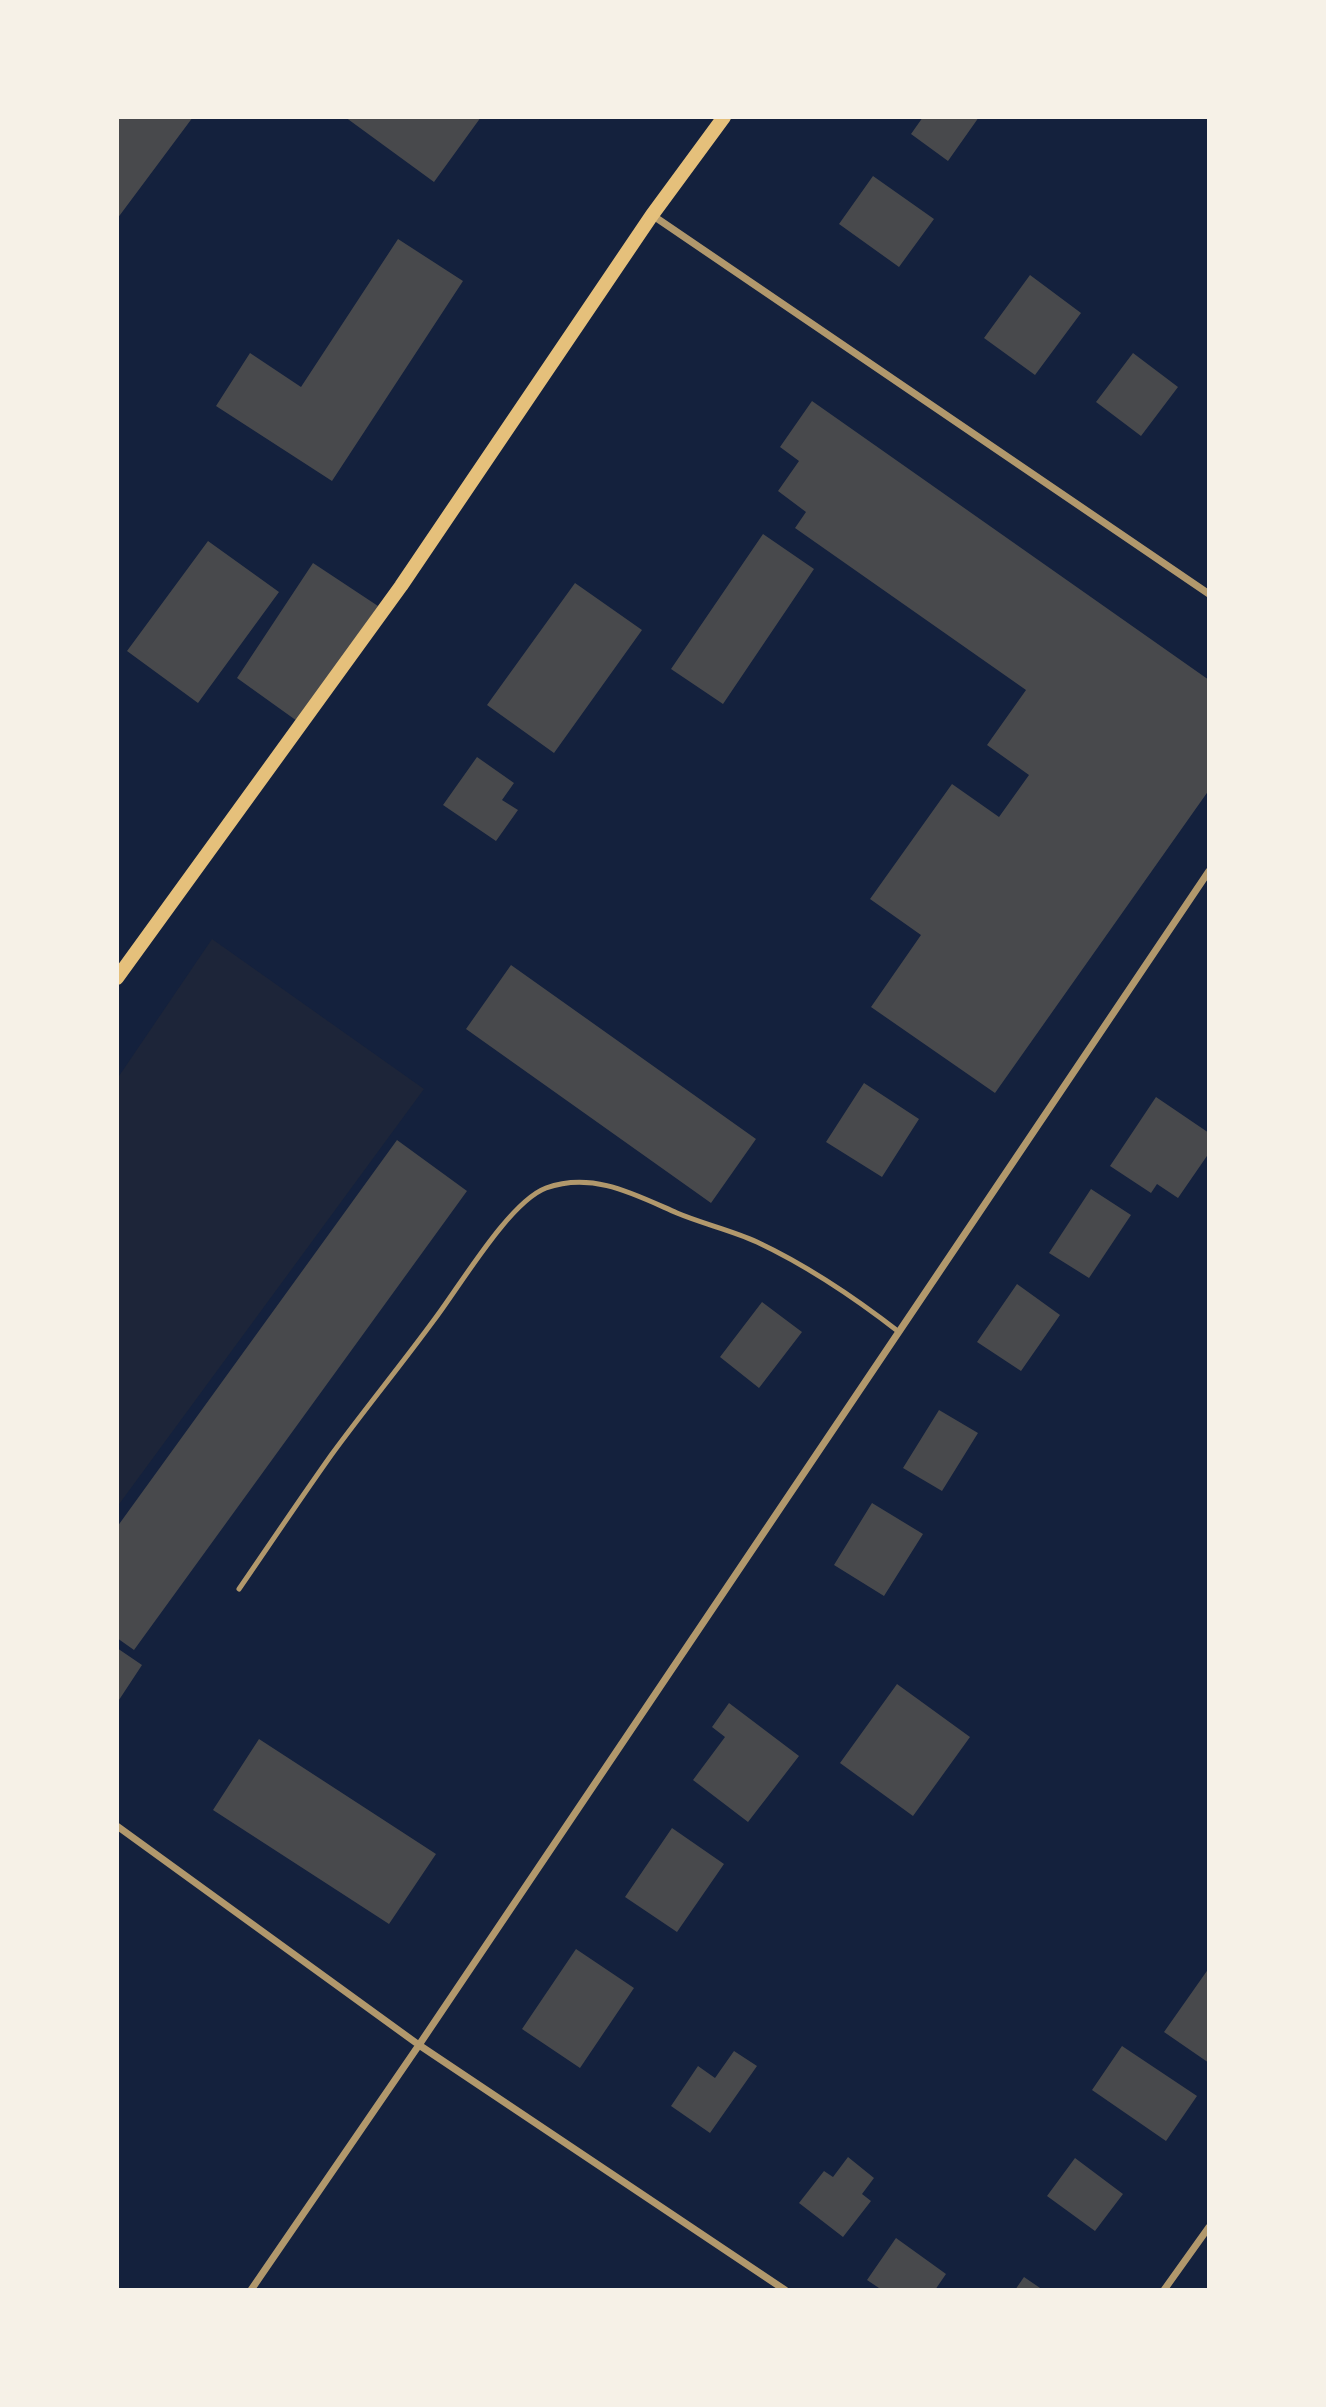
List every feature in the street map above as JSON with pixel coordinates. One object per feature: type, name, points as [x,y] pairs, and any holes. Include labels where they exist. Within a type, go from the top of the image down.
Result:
[{"type":"main road","points":[[117,978],[401,586],[652,215],[723,117]]},
{"type":"street","points":[[652,215],[1209,594]]},
{"type":"street","points":[[251,2290],[419,2045],[1209,871]]},
{"type":"street","points":[[117,1826],[419,2045],[785,2290]]},
{"type":"street","points":[[1164,2290],[1209,2227]]},
{"type":"lane","points":[[239,1589],[332,1454],[510,1215],[545,1189],[573,1184],[611,1185],[679,1214],[754,1241],[802,1265],[855,1298],[899,1332]]},
{"type":"shaded area","points":[[212,939],[424,1089],[117,1507],[117,1079]]},
{"type":"building","points":[[117,117],[193,117],[117,219]]},
{"type":"building","points":[[345,117],[481,117],[434,182]]},
{"type":"building","points":[[923,117],[979,117],[948,161],[911,134]]},
{"type":"building","points":[[873,176],[934,219],[899,267],[839,224]]},
{"type":"building","points":[[398,239],[463,281],[332,481],[216,406],[250,353],[301,387]]},
{"type":"building","points":[[1030,275],[1081,313],[1035,375],[984,338]]},
{"type":"building","points":[[1133,353],[1178,387],[1141,436],[1096,402]]},
{"type":"building","points":[[812,401],[1209,680],[1209,790],[995,1093],[871,1007],[921,935],[870,899],[952,784],[999,817],[1029,775],[987,745],[1026,690],[795,528],[806,512],[778,491],[799,461],[780,447]]},
{"type":"building","points":[[763,534],[814,569],[723,704],[671,669]]},
{"type":"building","points":[[208,541],[279,592],[198,703],[127,651]]},
{"type":"building","points":[[313,563],[378,606],[297,721],[237,678]]},
{"type":"building","points":[[575,583],[642,630],[554,753],[487,705]]},
{"type":"building","points":[[477,757],[514,783],[502,800],[518,810],[496,841],[443,805]]},
{"type":"building","points":[[511,965],[756,1139],[711,1203],[466,1029]]},
{"type":"building","points":[[864,1083],[919,1119],[882,1177],[826,1142]]},
{"type":"building","points":[[1156,1097],[1209,1133],[1209,1153],[1178,1198],[1157,1184],[1151,1193],[1110,1166]]},
{"type":"building","points":[[397,1140],[467,1191],[134,1650],[117,1638],[117,1527]]},
{"type":"building","points":[[1091,1189],[1131,1215],[1089,1278],[1049,1253]]},
{"type":"building","points":[[1017,1284],[1060,1315],[1021,1371],[977,1342]]},
{"type":"building","points":[[762,1302],[802,1332],[759,1388],[720,1357]]},
{"type":"building","points":[[939,1410],[978,1433],[942,1491],[903,1468]]},
{"type":"building","points":[[872,1503],[923,1534],[884,1596],[834,1565]]},
{"type":"building","points":[[117,1648],[142,1665],[117,1703]]},
{"type":"building","points":[[897,1684],[970,1737],[913,1816],[840,1763]]},
{"type":"building","points":[[729,1703],[799,1756],[748,1822],[693,1780],[725,1737],[712,1727]]},
{"type":"building","points":[[259,1739],[436,1854],[389,1924],[213,1810]]},
{"type":"building","points":[[672,1828],[724,1864],[677,1932],[625,1897]]},
{"type":"building","points":[[576,1949],[634,1988],[580,2068],[522,2029]]},
{"type":"building","points":[[1209,1968],[1209,2063],[1164,2032]]},
{"type":"building","points":[[1122,2046],[1197,2096],[1166,2141],[1092,2090]]},
{"type":"building","points":[[734,2051],[757,2066],[710,2133],[671,2106],[698,2066],[715,2078]]},
{"type":"building","points":[[848,2157],[874,2178],[862,2194],[871,2201],[843,2237],[799,2203],[824,2171],[833,2177]]},
{"type":"building","points":[[1075,2158],[1123,2194],[1095,2231],[1047,2196]]},
{"type":"building","points":[[896,2238],[946,2274],[935,2290],[882,2290],[867,2280]]},
{"type":"building","points":[[1024,2277],[1043,2290],[1015,2290]]}]
